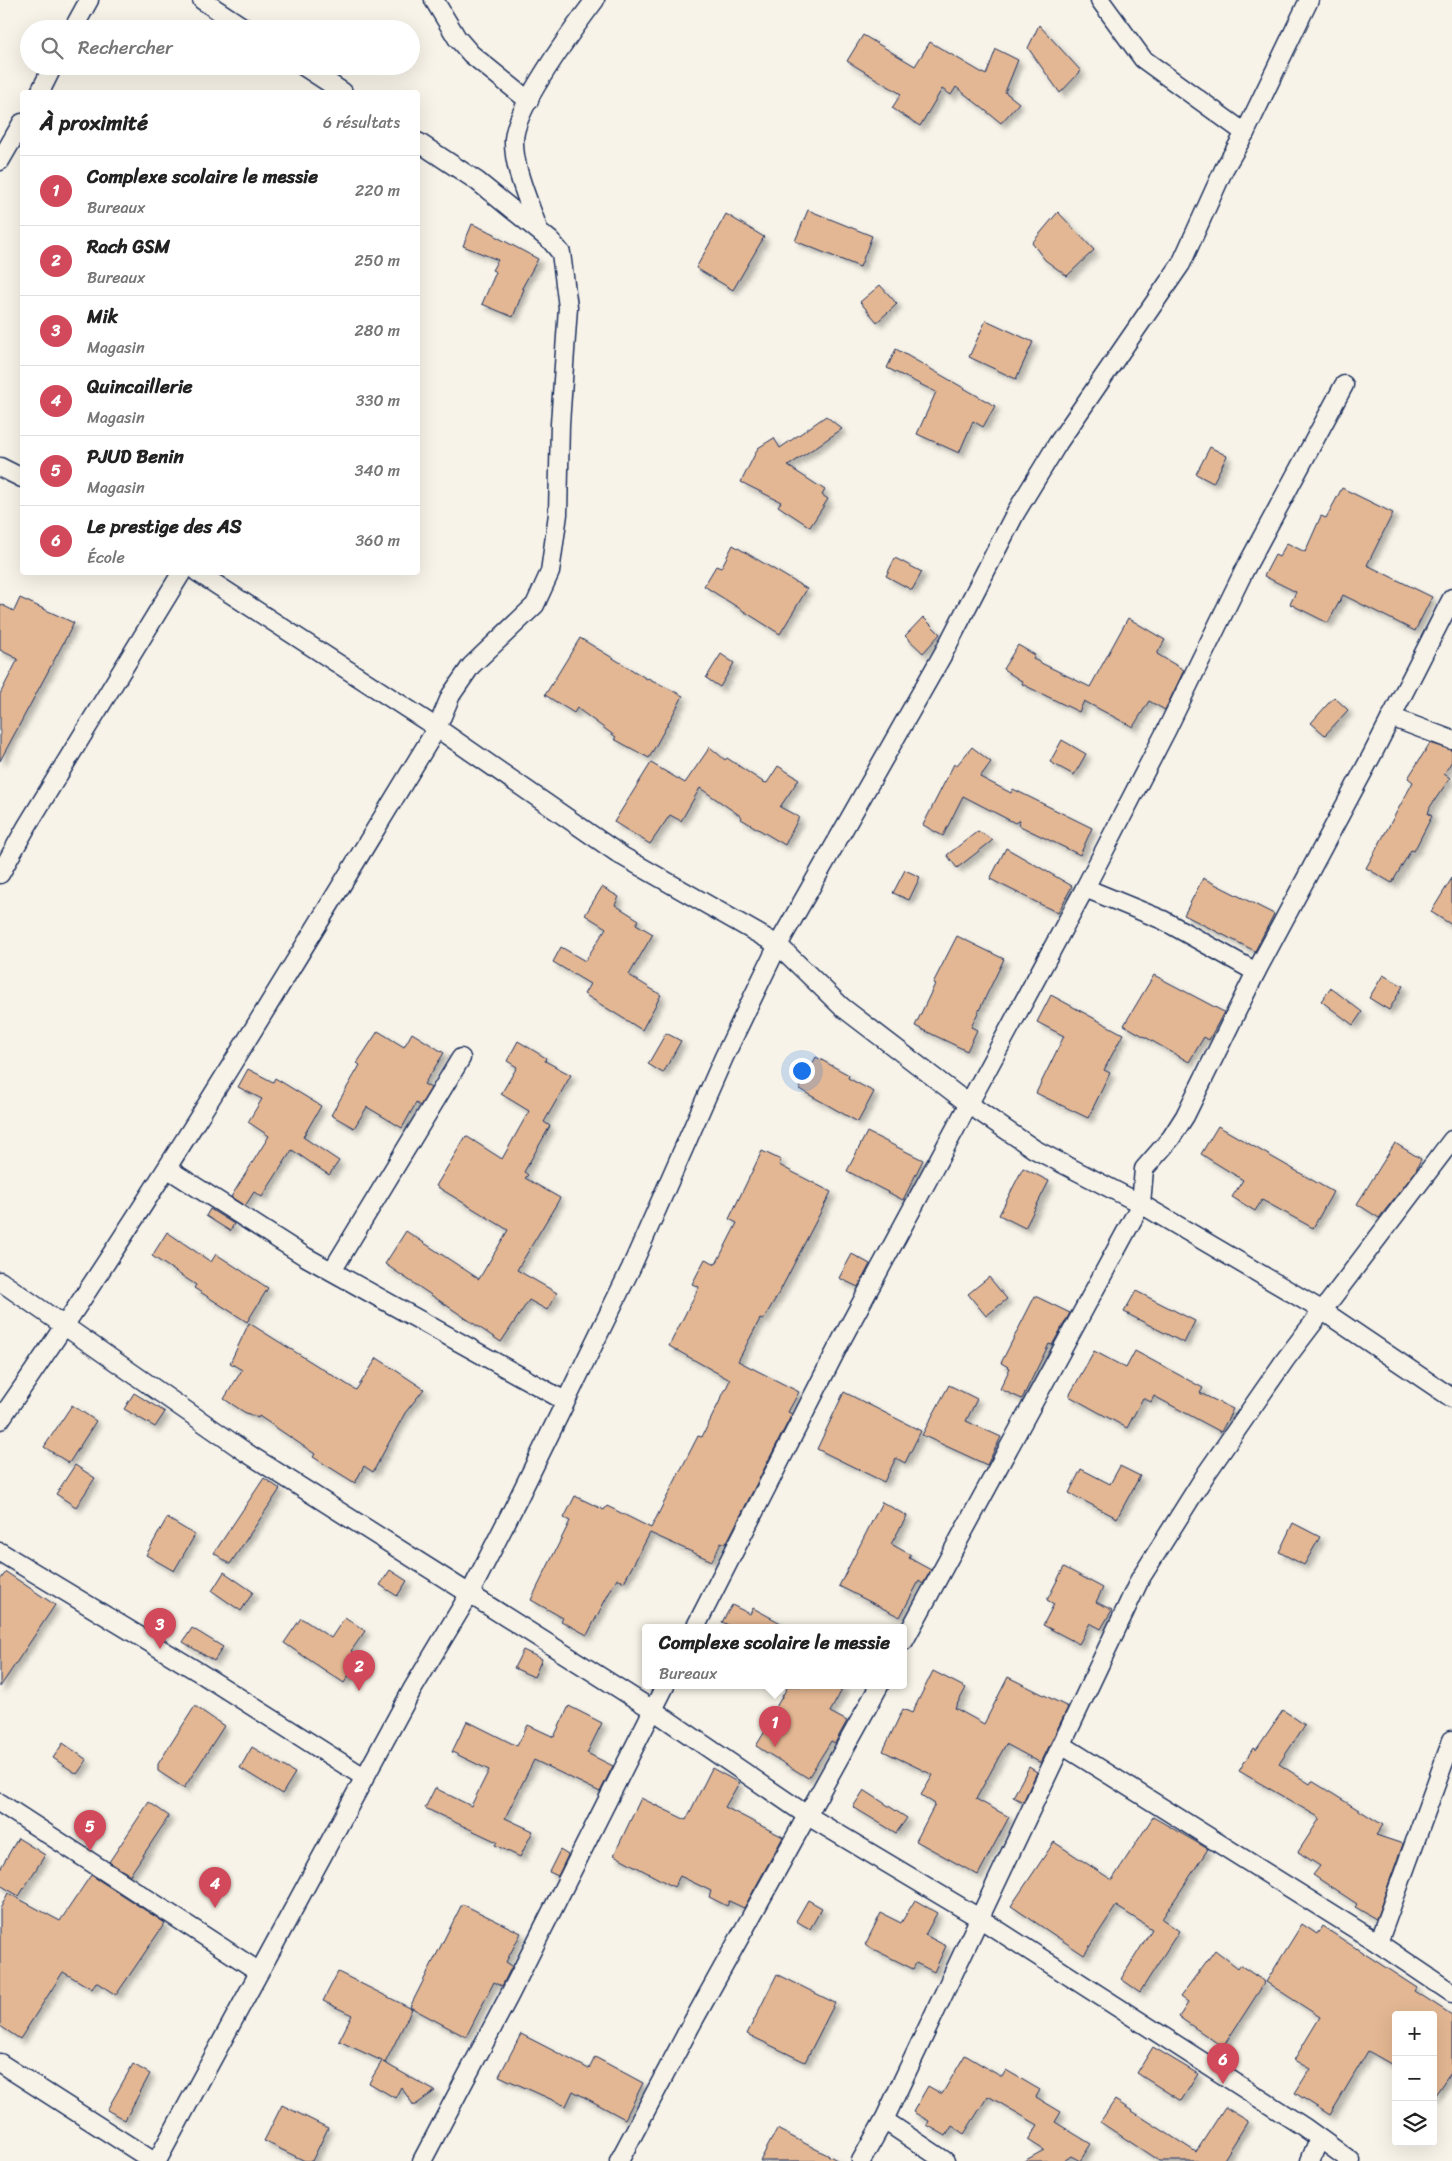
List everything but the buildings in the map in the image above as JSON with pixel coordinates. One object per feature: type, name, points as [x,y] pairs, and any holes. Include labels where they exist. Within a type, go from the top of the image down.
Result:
[{"type":"street","points":[[79,20],[89,0]]},
{"type":"street","points":[[202,0],[232,20]]},
{"type":"street","points":[[434,0],[456,38],[471,54],[529,101]]},
{"type":"street","points":[[538,229],[516,162],[514,139],[517,124],[544,74],[595,0]]},
{"type":"street","points":[[1100,0],[1143,59],[1245,133]]},
{"type":"street","points":[[157,2161],[258,1971],[412,1690],[469,1595],[631,1268],[724,1057],[778,945],[864,796],[911,707],[943,654],[1016,512],[1058,442],[1181,264],[1224,169],[1245,133],[1309,0]]},
{"type":"street","points":[[41,90],[48,75]]},
{"type":"street","points":[[317,75],[340,90]]},
{"type":"street","points":[[0,162],[20,127]]},
{"type":"street","points":[[0,1420],[65,1326],[168,1170],[438,728],[451,695],[471,666],[535,605],[550,572],[558,514],[561,414],[568,307],[561,252],[538,229],[477,181],[420,143]]},
{"type":"street","points":[[696,1624],[842,1339],[1086,888],[1167,730],[1244,571],[1344,385]]},
{"type":"street","points":[[0,467],[20,477]]},
{"type":"street","points":[[0,874],[26,826],[180,575]]},
{"type":"street","points":[[201,575],[438,728],[622,856],[778,945],[842,1007],[970,1105],[1034,1149],[1141,1204],[1323,1311],[1452,1398]]},
{"type":"street","points":[[907,1635],[1141,1204],[1144,1169],[1171,1138],[1184,1116],[1256,972],[1452,598]]},
{"type":"street","points":[[1391,717],[1452,740]]},
{"type":"street","points":[[1086,888],[1163,920],[1256,972]]},
{"type":"street","points":[[332,1272],[461,1058]]},
{"type":"street","points":[[861,2161],[884,2120],[1062,1745],[1100,1660],[1140,1579],[1206,1474],[1286,1360],[1450,1146]]},
{"type":"street","points":[[168,1170],[332,1272],[565,1400]]},
{"type":"street","points":[[0,1282],[247,1453],[653,1710],[808,1816],[979,1918],[1304,2127],[1351,2161]]},
{"type":"street","points":[[0,1552],[197,1672],[364,1778]]},
{"type":"street","points":[[422,2161],[509,1996],[664,1689]]},
{"type":"street","points":[[619,2161],[691,2025],[877,1689]]},
{"type":"street","points":[[1378,1944],[1452,1740]]},
{"type":"street","points":[[1062,1745],[1378,1944],[1452,1993]]},
{"type":"street","points":[[0,1803],[258,1971]]},
{"type":"street","points":[[0,2062],[153,2161]]},
{"type":"street","points":[[884,2120],[945,2161]]},
{"type":"street","points":[[1310,2161],[1319,2139]]},
{"type":"place","name":"Mik","points":[[160,1649]]},
{"type":"place","name":"Rach GSM","points":[[359,1691]]},
{"type":"place","name":"Complexe scolaire le messie","points":[[775,1747]]},
{"type":"place","name":"PJUD Benin","points":[[90,1851]]},
{"type":"place","name":"Quincaillerie","points":[[215,1908]]},
{"type":"place","name":"Le prestige des AS","points":[[1223,2084]]}]
